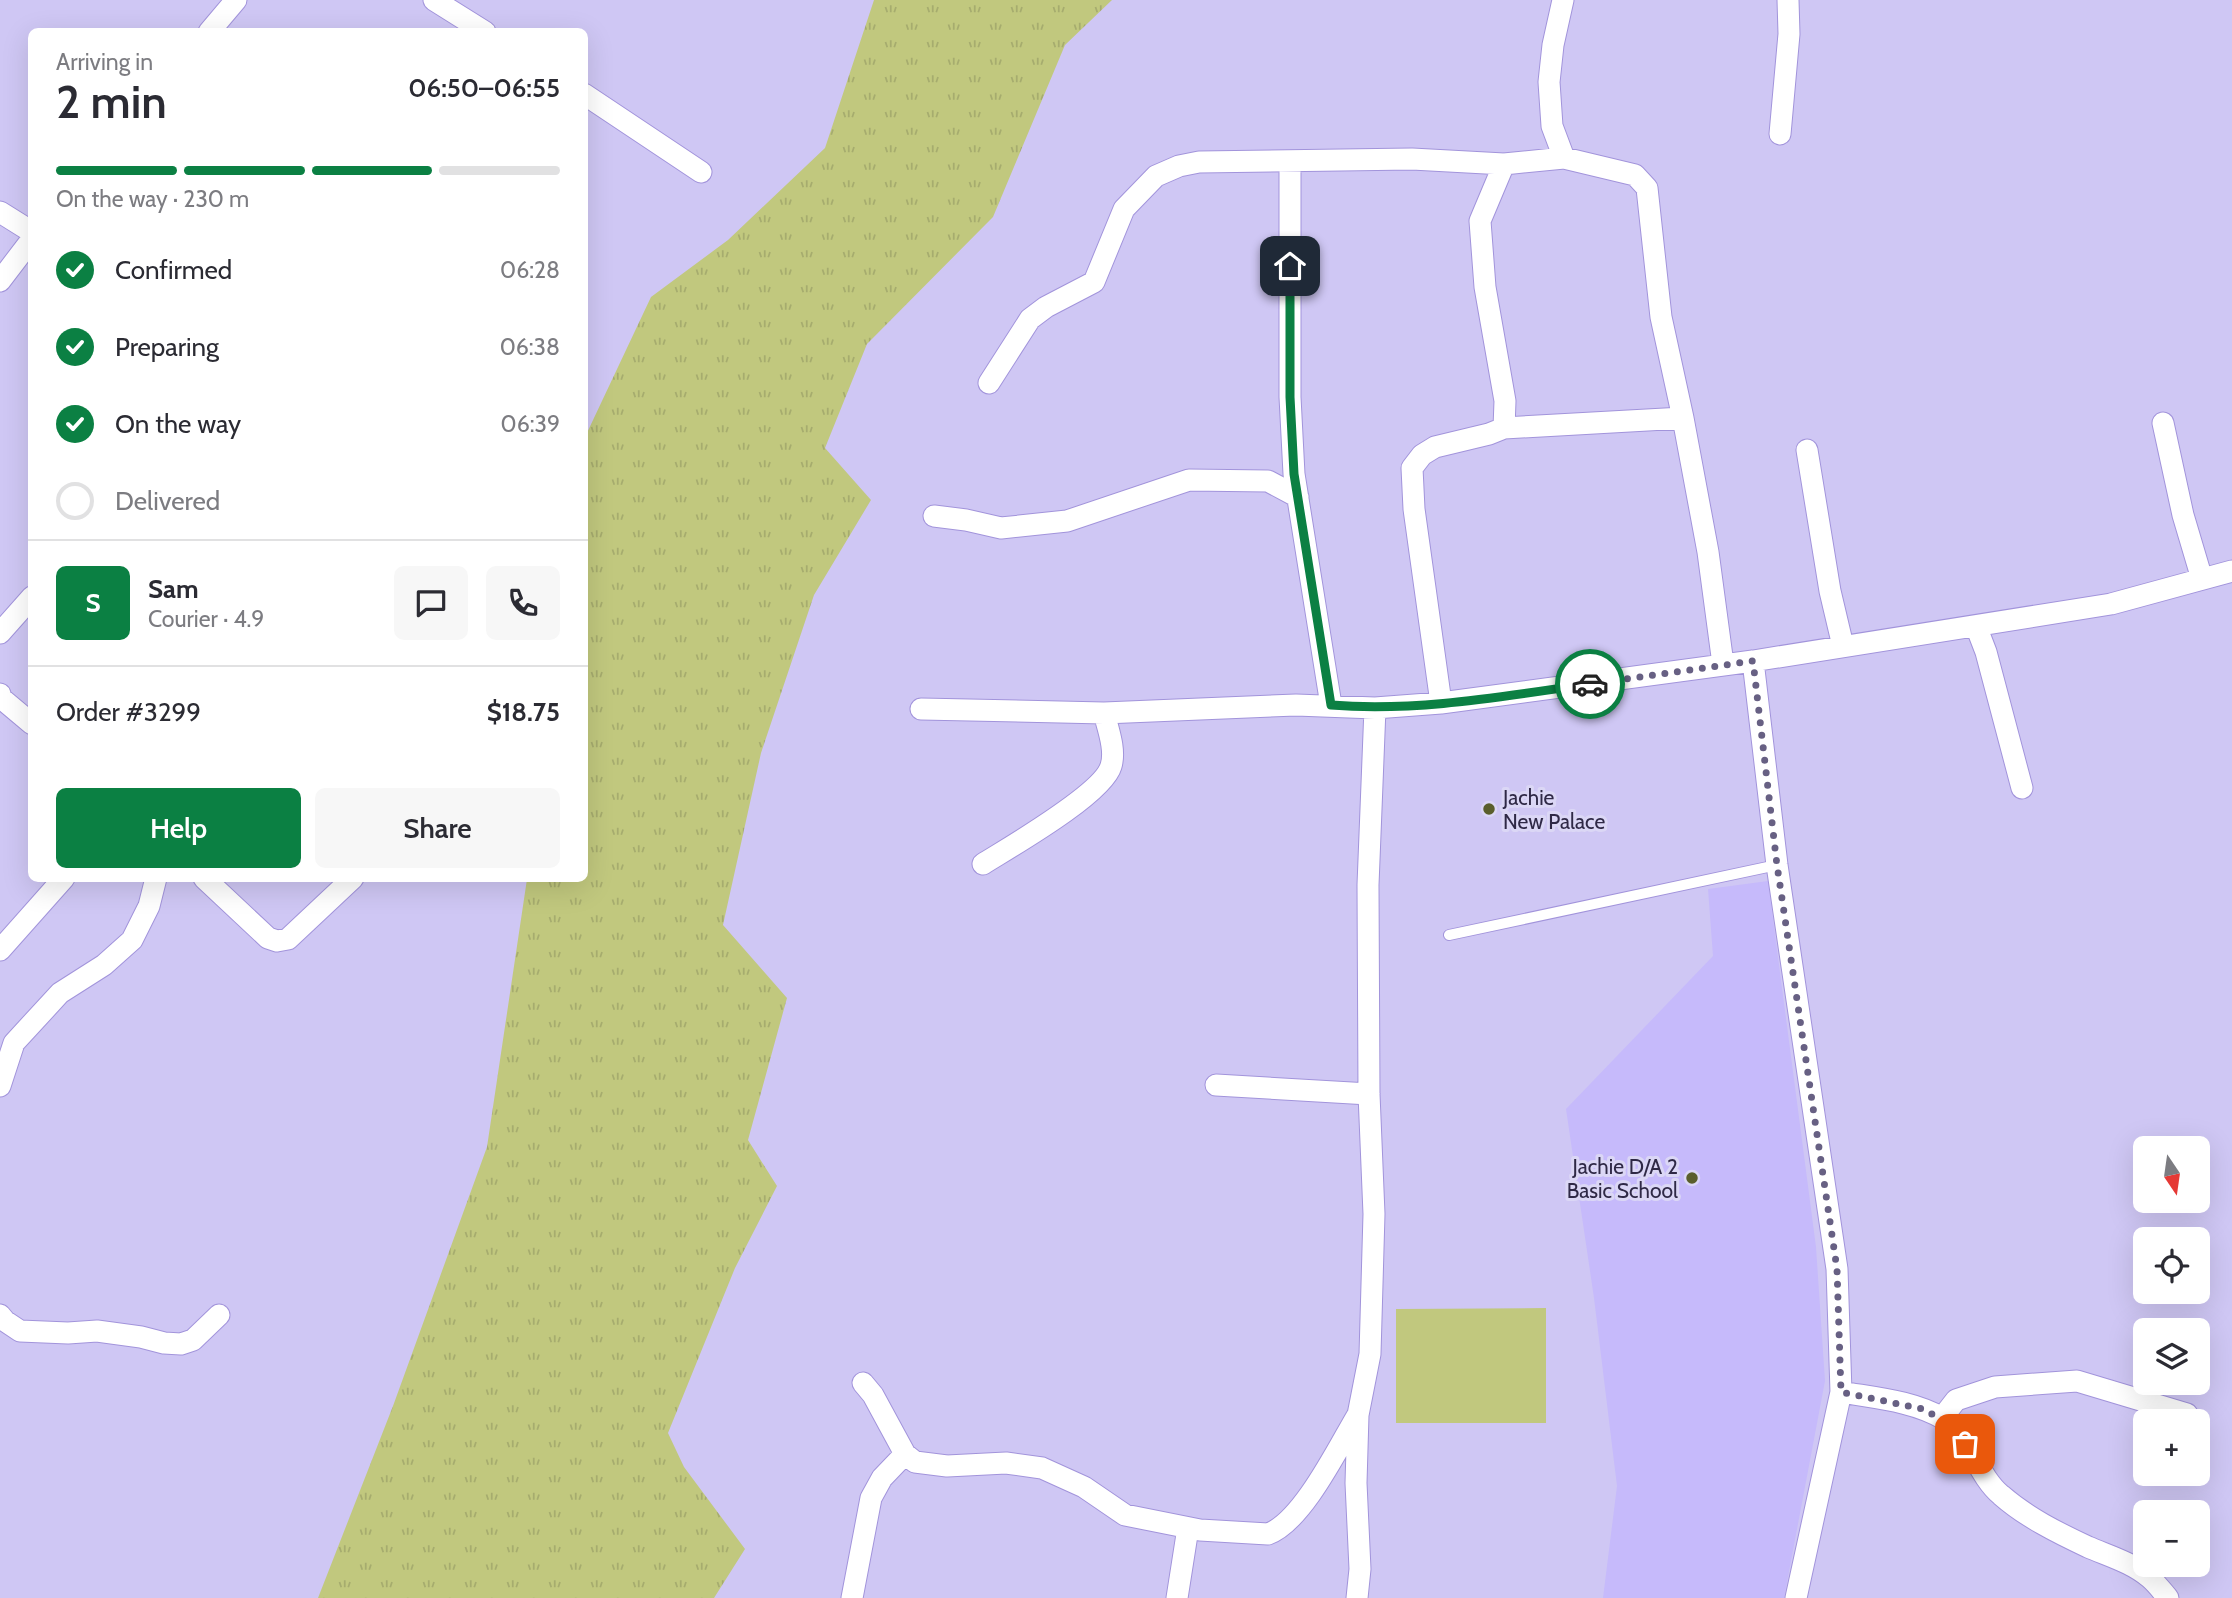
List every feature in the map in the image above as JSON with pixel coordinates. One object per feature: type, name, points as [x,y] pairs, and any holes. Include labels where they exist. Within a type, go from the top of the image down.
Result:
[{"type":"street","points":[[212,28],[236,0]]},
{"type":"street","points":[[434,0],[479,28]]},
{"type":"street","points":[[1563,0],[1553,45],[1549,82],[1552,126],[1564,158]]},
{"type":"street","points":[[1780,134],[1789,34],[1788,0]]},
{"type":"street","points":[[588,97],[701,172]]},
{"type":"street","points":[[989,383],[1030,319],[1046,307],[1094,282],[1124,208],[1156,176],[1179,166],[1199,162],[1412,159],[1504,164],[1564,158],[1635,175],[1647,188],[1661,317],[1708,552],[1723,664]]},
{"type":"street","points":[[1290,161],[1290,397],[1294,474],[1331,705]]},
{"type":"street","points":[[1504,164],[1480,221],[1485,288],[1505,401],[1504,428]]},
{"type":"street","points":[[0,212],[28,230]]},
{"type":"street","points":[[0,281],[28,244]]},
{"type":"street","points":[[1441,704],[1414,509],[1412,468],[1422,454],[1435,447],[1504,428],[1683,418]]},
{"type":"street","points":[[2163,423],[2183,515],[2202,579]]},
{"type":"street","points":[[1807,450],[1830,591],[1843,646]]},
{"type":"street","points":[[934,516],[1001,528],[1067,521],[1189,480],[1268,481],[1298,497]]},
{"type":"street","points":[[921,709],[1104,713],[1331,705],[1375,708],[1441,704],[1753,661],[2111,604],[2232,570]]},
{"type":"street","points":[[0,633],[28,602]]},
{"type":"street","points":[[1976,626],[1986,652],[2022,788]]},
{"type":"street","points":[[1753,661],[1777,865],[1837,1269],[1841,1392],[1796,1598]]},
{"type":"street","points":[[0,694],[1,698],[28,721]]},
{"type":"street","points":[[1357,1598],[1360,1569],[1356,1483],[1358,1415],[1370,1340],[1374,1214],[1369,1094],[1368,885],[1375,708]]},
{"type":"street","points":[[983,864],[1072,807],[1100,782],[1111,767],[1112,741],[1104,713]]},
{"type":"street","points":[[0,950],[60,882]]},
{"type":"street","points":[[0,1086],[14,1043],[60,993],[104,965],[132,940],[149,906],[155,882]]},
{"type":"street","points":[[208,882],[268,937],[277,940],[288,939],[349,882]]},
{"type":"street","points":[[1216,1086],[1369,1094]]},
{"type":"street","points":[[0,1315],[20,1331],[97,1331],[181,1344],[193,1340],[219,1315]]},
{"type":"street","points":[[1942,1418],[1956,1400],[1995,1387],[2077,1381],[2173,1409]]},
{"type":"street","points":[[863,1383],[873,1395],[905,1454],[915,1462],[947,1466],[1006,1462],[1042,1468],[1084,1486],[1125,1515],[1188,1528],[1268,1534],[1291,1520],[1314,1488],[1358,1415]]},
{"type":"street","points":[[1841,1392],[1923,1409],[1942,1418],[1955,1427],[1983,1476],[2000,1495],[2036,1520],[2137,1569],[2147,1588],[2168,1598]]},
{"type":"street","points":[[852,1598],[871,1498],[882,1478],[905,1454]]},
{"type":"street","points":[[1177,1598],[1188,1528]]},
{"type":"lane","points":[[1450,935],[1777,865]]},
{"type":"shaded area","name":"Jachie D/A 2 Basic School","points":[[1768,881],[1816,1247],[1825,1381],[1784,1598],[1603,1598],[1617,1486],[1594,1298],[1566,1109],[1713,956],[1708,889]]},
{"type":"green space","points":[[874,0],[1112,0],[1065,45],[993,217],[867,344],[825,448],[871,500],[814,595],[761,753],[723,925],[787,998],[748,1140],[777,1186],[735,1268],[668,1433],[684,1467],[745,1549],[714,1598],[318,1598],[393,1406],[487,1147],[527,882],[588,882],[588,431],[651,297],[728,240],[825,148]]},
{"type":"green space","points":[[1546,1308],[1546,1423],[1396,1423],[1396,1309]]},
{"type":"way so far","points":[[1590,684],[1753,661],[1777,865],[1837,1269],[1841,1392],[1923,1409],[1955,1427],[1965,1444]]},
{"type":"place","name":"Jachie New Palace","points":[[1489,809]]},
{"type":"place","name":"Jachie D/A 2 Basic School","points":[[1692,1178]]},
{"type":"route","points":[[1290,266],[1290,397],[1294,474],[1331,705],[1375,708],[1441,704],[1590,684]]}]
